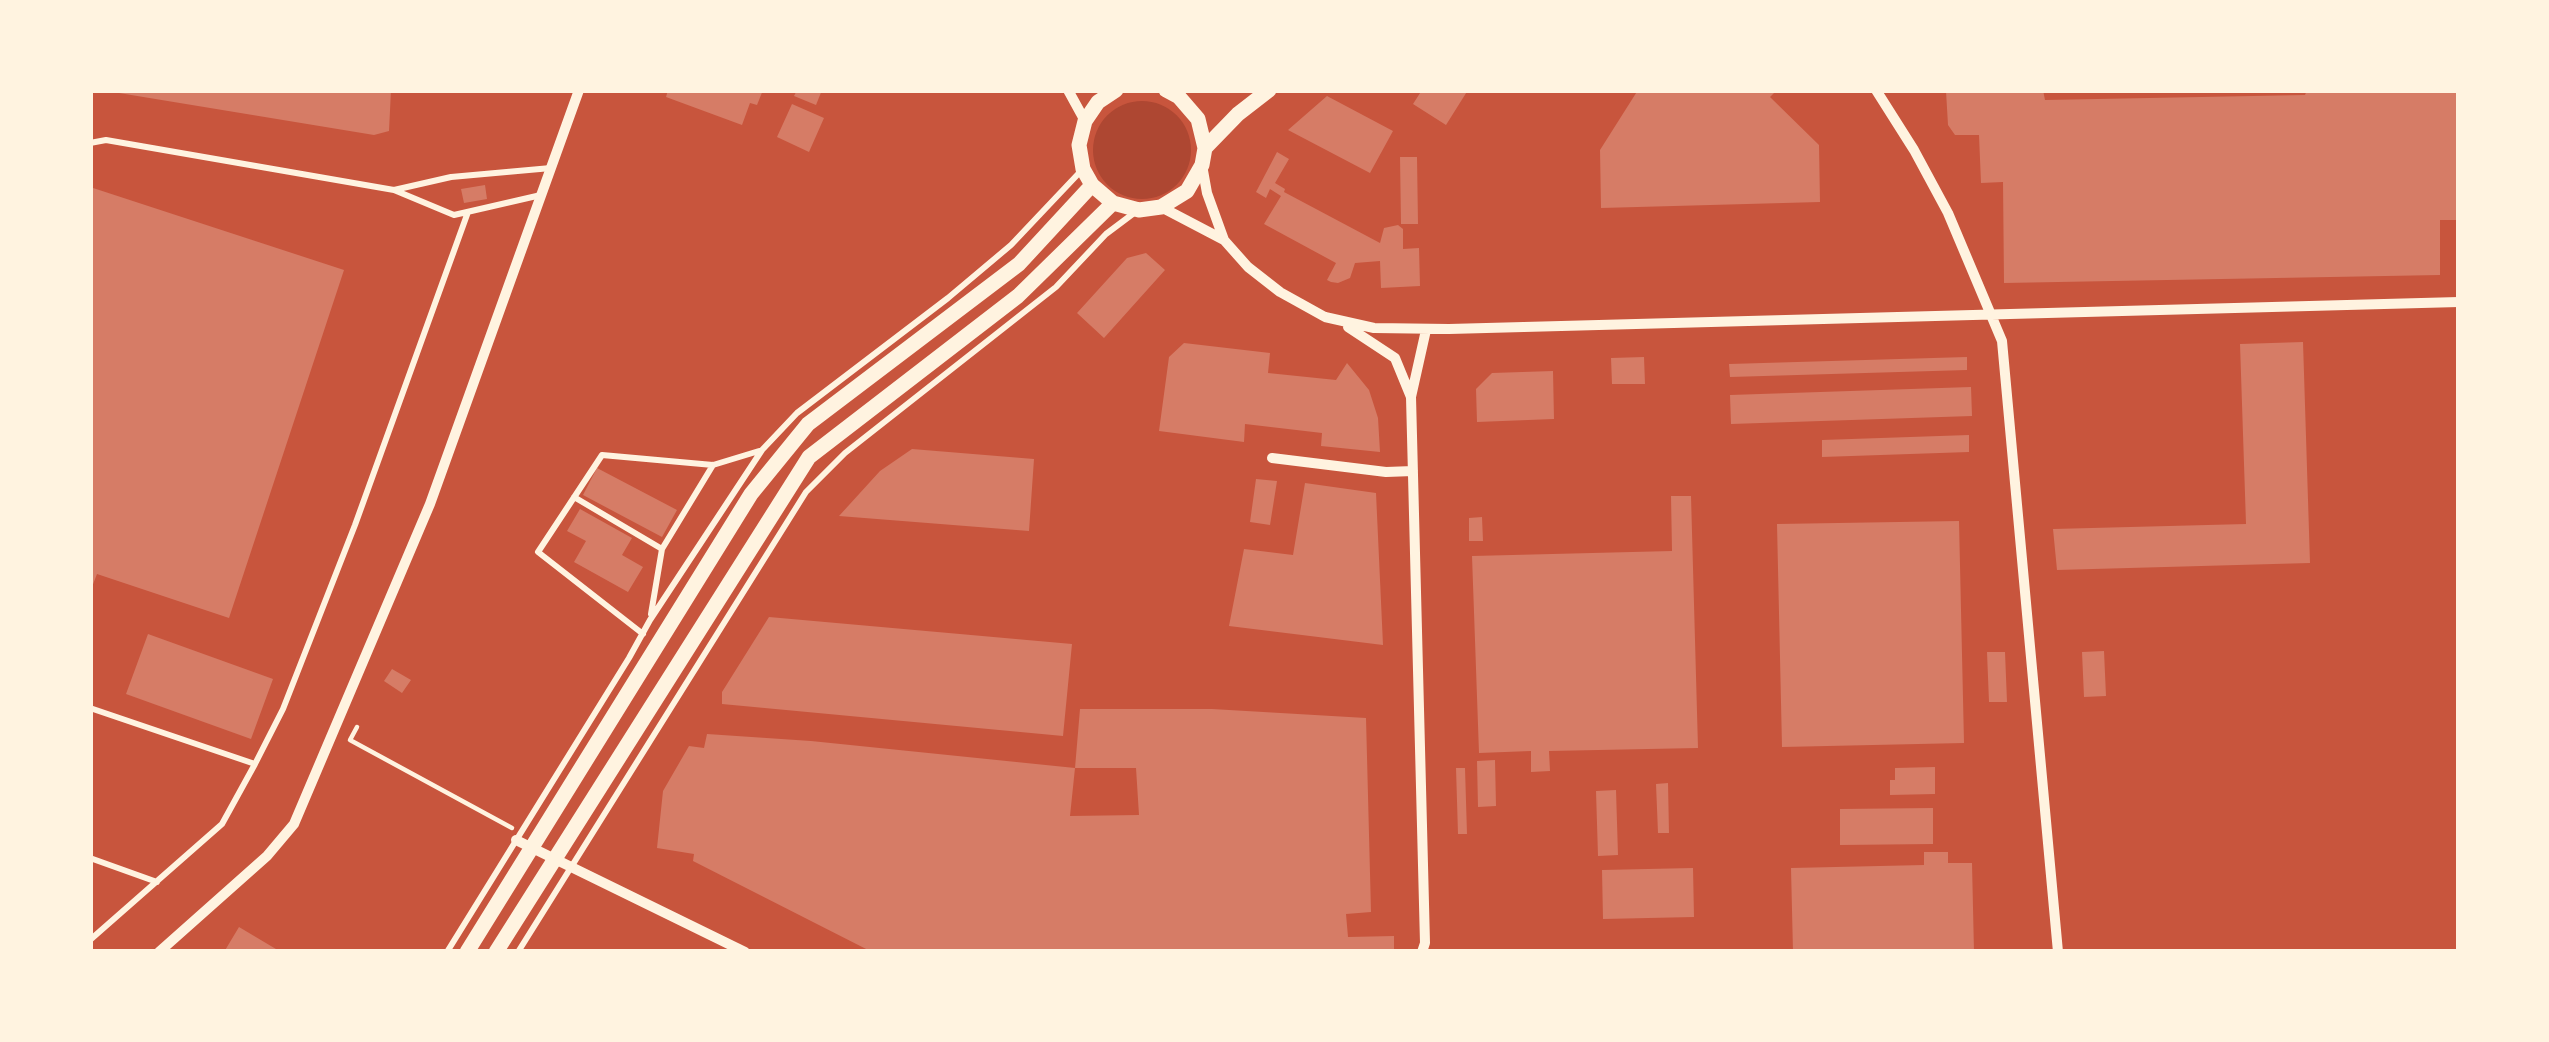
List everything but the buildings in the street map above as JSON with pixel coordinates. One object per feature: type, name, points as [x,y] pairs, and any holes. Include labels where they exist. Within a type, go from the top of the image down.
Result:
[{"type":"main road","points":[[1116,90],[1098,102],[1085,121],[1079,145],[1087,177],[1113,203],[1139,210],[1161,207],[1186,191],[1203,157],[1238,114],[1269,90]]},
{"type":"main road","points":[[1172,93],[1198,90]]},
{"type":"main road","points":[[1172,93],[1198,119],[1203,157]]},
{"type":"main road","points":[[467,952],[751,494],[808,424],[1019,264],[1087,177]]},
{"type":"main road","points":[[496,952],[561,863],[809,457],[1018,296],[1113,203]]},
{"type":"street","points":[[159,952],[267,856],[295,824],[430,504],[579,90]]},
{"type":"street","points":[[1068,90],[1085,121]]},
{"type":"street","points":[[1876,90],[1948,213],[2002,341],[2059,952]]},
{"type":"street","points":[[1203,157],[1207,193],[1224,239],[1248,266],[1280,292],[1325,317],[1374,328],[2459,302]]},
{"type":"street","points":[[1161,207],[1224,239]]},
{"type":"street","points":[[1341,322],[1395,358],[1411,398]]},
{"type":"street","points":[[1426,330],[1411,398],[1426,949]]},
{"type":"street","points":[[1272,458],[1413,471]]},
{"type":"street","points":[[518,837],[532,849],[745,952]]},
{"type":"lane","points":[[90,143],[106,140],[394,190],[454,214],[542,195]]},
{"type":"lane","points":[[394,190],[452,177],[551,169]]},
{"type":"lane","points":[[447,952],[650,620],[762,450],[796,413],[948,298],[1087,177]]},
{"type":"lane","points":[[518,952],[561,863],[806,492],[844,453],[1056,287],[1106,235],[1139,210]]},
{"type":"lane","points":[[90,940],[222,824],[255,764],[283,709],[356,525],[468,212]]},
{"type":"lane","points":[[643,634],[538,552],[602,455],[713,465],[762,450]]},
{"type":"lane","points":[[650,620],[662,549],[713,465]]},
{"type":"lane","points":[[574,497],[662,549]]},
{"type":"lane","points":[[90,708],[255,764]]},
{"type":"lane","points":[[90,857],[157,882]]},
{"type":"path","points":[[357,727],[350,740],[518,837]]},
{"type":"shaded area","points":[[1142,101],[1161,104],[1177,115],[1188,131],[1188,169],[1177,185],[1161,196],[1142,199],[1123,196],[1107,185],[1096,169],[1093,150],[1096,131],[1107,115],[1123,104]]}]
